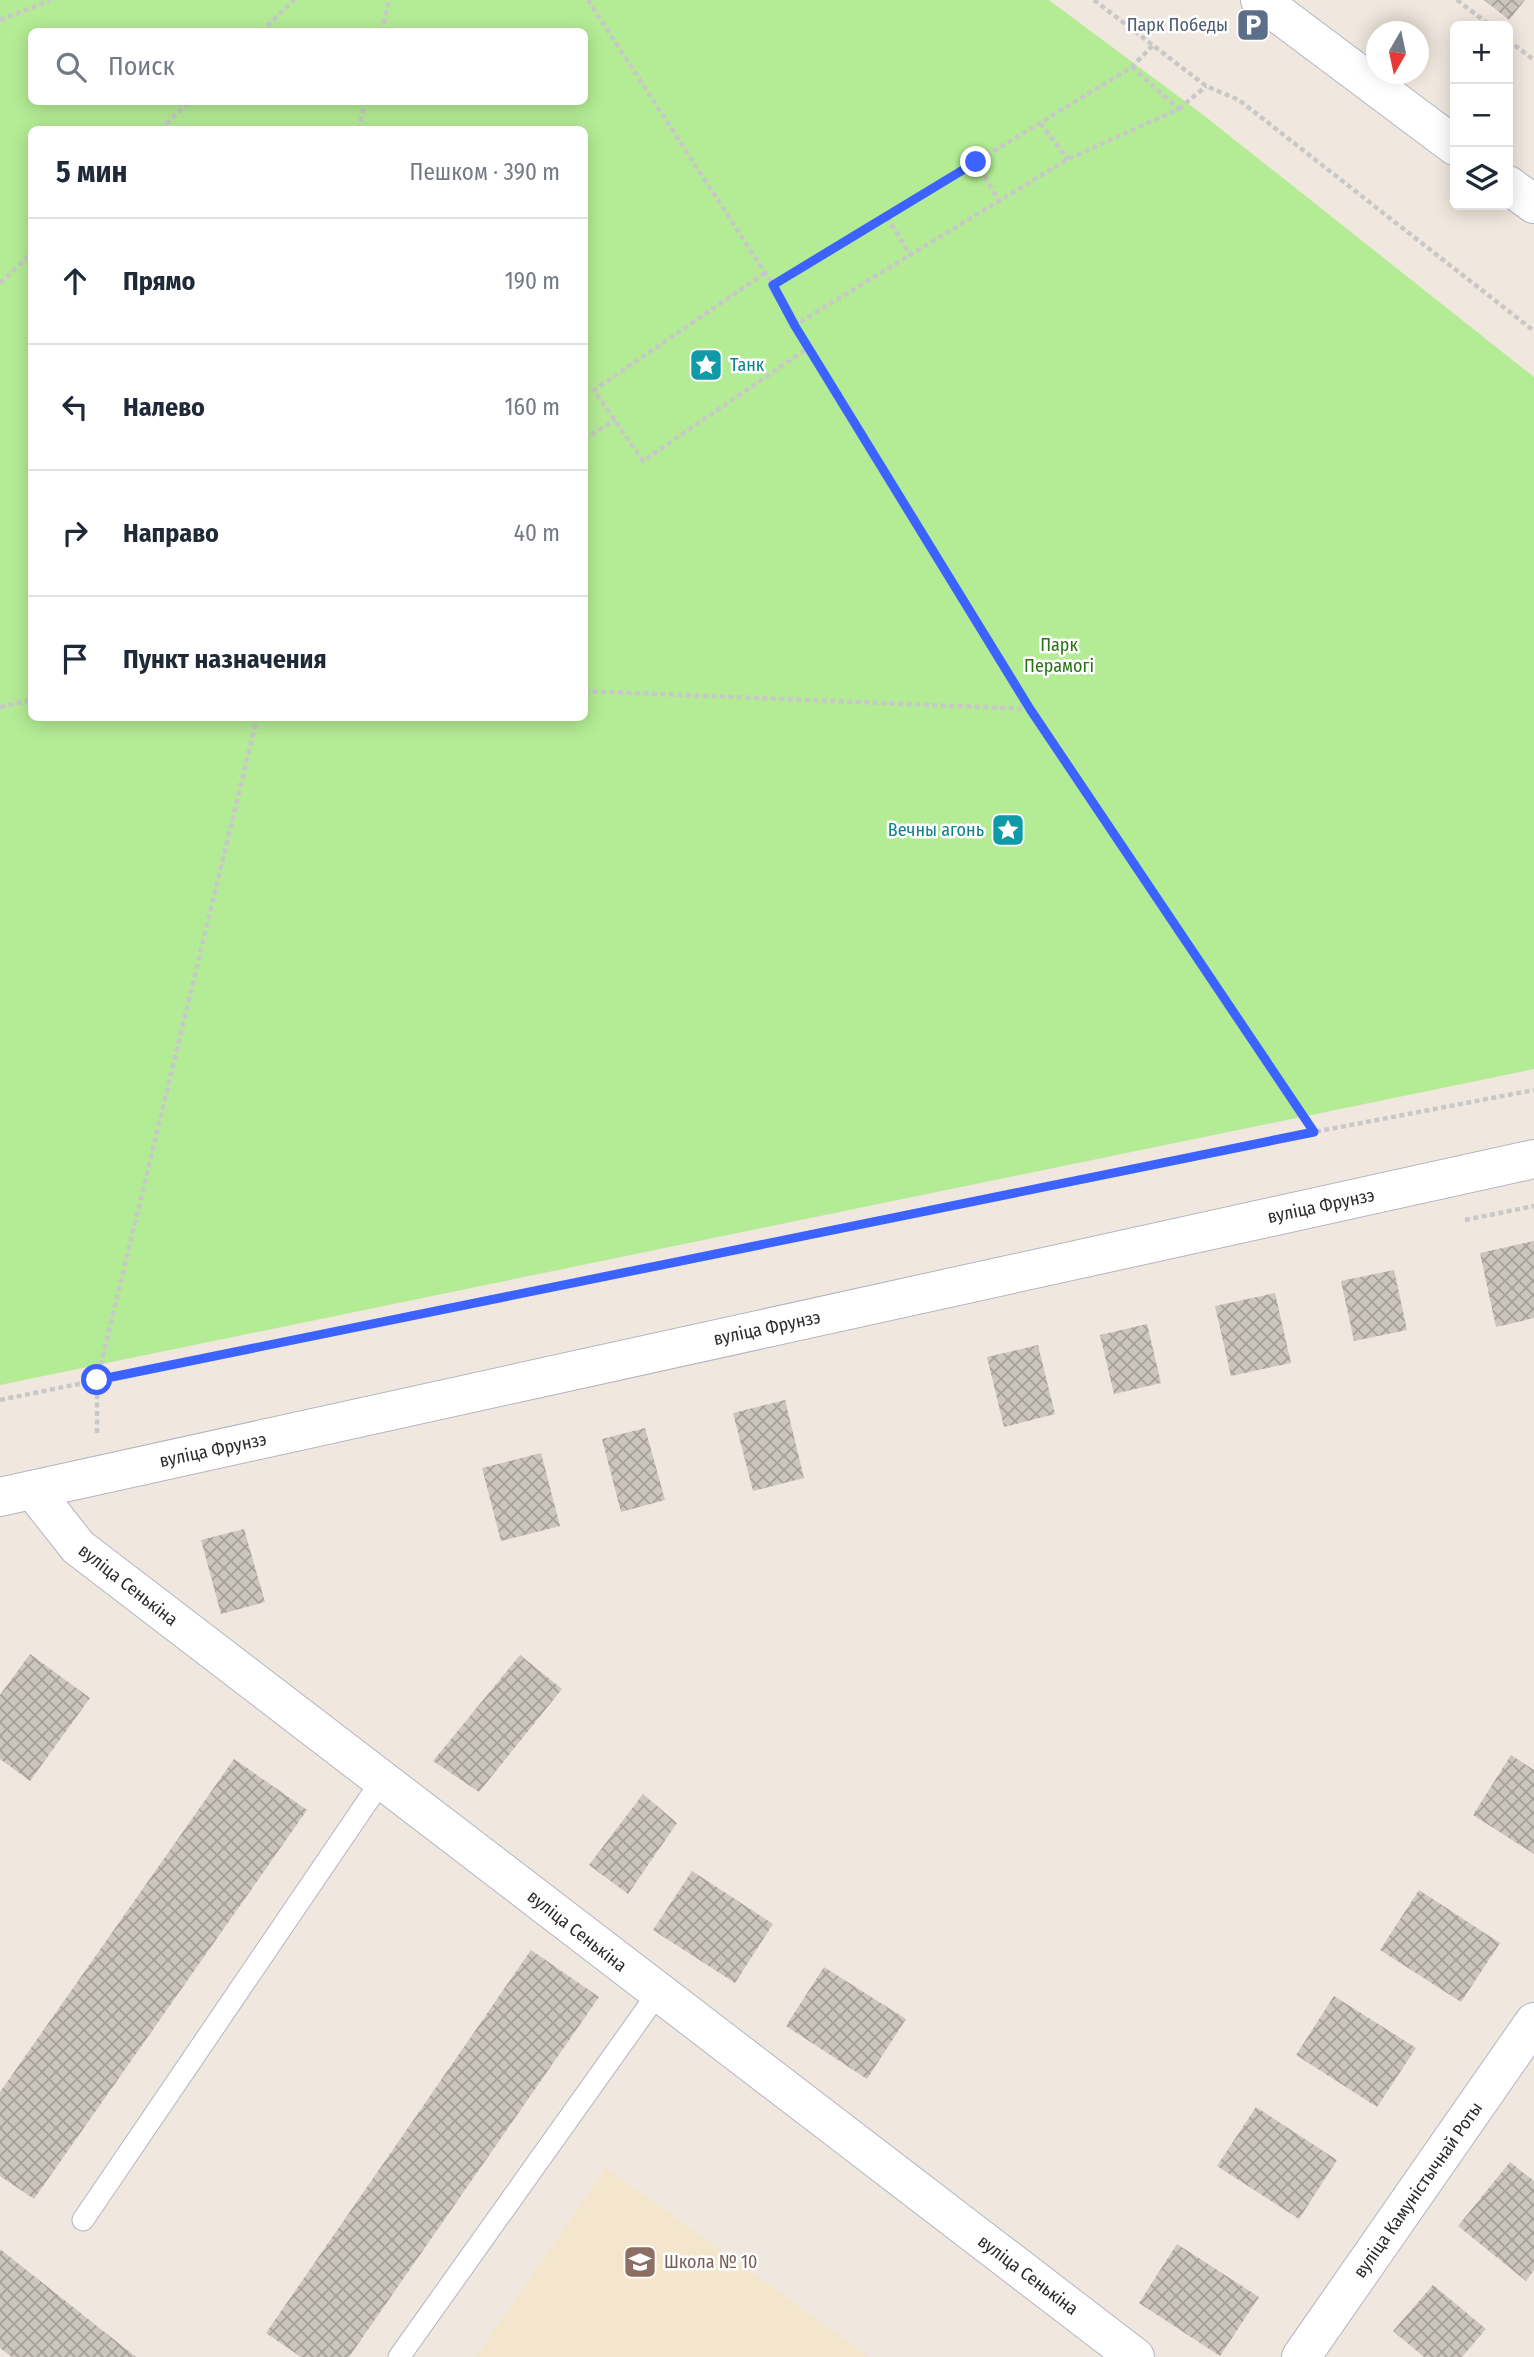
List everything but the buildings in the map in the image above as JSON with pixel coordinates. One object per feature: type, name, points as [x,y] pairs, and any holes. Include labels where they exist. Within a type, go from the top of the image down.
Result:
[{"type":"street","points":[[1260,0],[1450,142]]},
{"type":"street","points":[[1513,189],[1534,204]]},
{"type":"street","name":"вуліца Фрунзэ","points":[[17,1493],[1534,1159]]},
{"type":"street","name":"вуліца Сенькіна","points":[[17,1493],[78,1547],[1135,2357]]},
{"type":"street","name":"вуліца Камуністычнай Роты","points":[[1301,2357],[1534,2022]]},
{"type":"lane","points":[[83,2220],[382,1780]]},
{"type":"lane","points":[[399,2357],[658,1993]]},
{"type":"path","points":[[0,20],[51,0]]},
{"type":"path","points":[[265,28],[294,0]]},
{"type":"path","points":[[383,28],[389,0]]},
{"type":"path","points":[[588,0],[773,285],[808,348],[1030,709],[1314,1132]]},
{"type":"path","points":[[1094,0],[1206,86],[1239,100],[1534,331]]},
{"type":"path","points":[[1457,0],[1484,21]]},
{"type":"path","points":[[1513,44],[1534,60]]},
{"type":"path","points":[[773,285],[1132,67],[1153,45]]},
{"type":"path","points":[[1132,67],[1179,109]]},
{"type":"path","points":[[795,326],[1068,159],[1179,109],[1206,86]]},
{"type":"path","points":[[164,126],[186,105]]},
{"type":"path","points":[[360,126],[364,105]]},
{"type":"path","points":[[1040,123],[1068,159]]},
{"type":"path","points":[[976,162],[999,201]]},
{"type":"path","points":[[887,217],[911,256]]},
{"type":"path","points":[[0,283],[28,257]]},
{"type":"path","points":[[765,273],[594,390],[643,461],[808,348]]},
{"type":"path","points":[[588,437],[615,420]]},
{"type":"path","points":[[588,691],[1030,709]]},
{"type":"path","points":[[0,707],[28,701]]},
{"type":"path","points":[[97,1380],[256,721]]},
{"type":"path","points":[[0,1400],[1314,1132],[1534,1090]]},
{"type":"shaded area","name":"Школа № 10","points":[[606,2168],[869,2357],[476,2357]]},
{"type":"green space","name":"Парк Перамогі","points":[[0,0],[1049,0],[1202,114],[1534,377],[1534,1069],[0,1385]]},
{"type":"place","name":"Парк Победы","points":[[1253,25]]},
{"type":"place","name":"Танк","points":[[706,365]]},
{"type":"place","name":"Вечны агонь","points":[[1008,830]]},
{"type":"place","name":"Школа № 10","points":[[640,2262]]},
{"type":"route","points":[[97,1380],[1314,1132],[1030,709],[795,326],[773,285],[976,162]]}]
